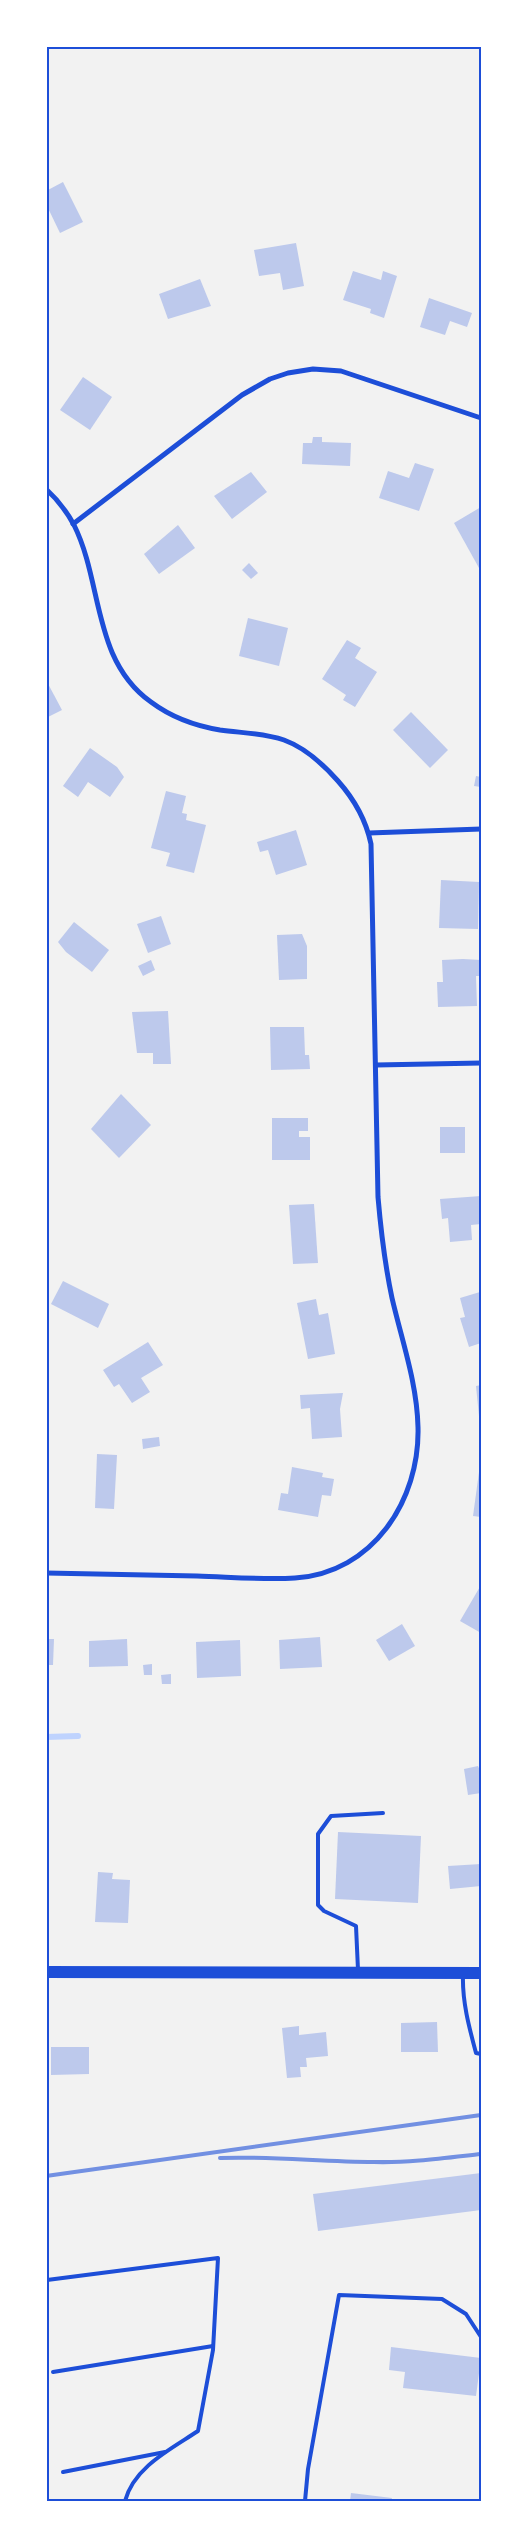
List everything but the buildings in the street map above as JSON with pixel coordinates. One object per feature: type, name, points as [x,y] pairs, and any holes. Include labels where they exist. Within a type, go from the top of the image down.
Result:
[{"type":"main road","points":[[46,1972],[481,1973]]},
{"type":"street","points":[[73,524],[242,395],[270,379],[288,373],[313,369],[341,371],[481,418]]},
{"type":"street","points":[[46,489],[57,500],[73,524],[82,547],[107,644],[118,666],[132,686],[150,702],[174,716],[198,725],[257,733],[284,741],[308,753],[327,769],[348,793],[364,820],[371,844],[378,1197],[382,1247],[407,1359],[418,1428],[416,1460],[411,1486],[402,1507],[391,1524],[374,1543],[356,1557],[319,1574],[296,1578],[46,1573]]},
{"type":"street","points":[[369,833],[481,829]]},
{"type":"street","points":[[376,1065],[481,1063]]},
{"type":"lane","points":[[358,1972],[356,1926],[324,1911],[318,1904],[318,1834],[331,1816],[383,1813]]},
{"type":"lane","points":[[463,1973],[462,1988],[467,2020],[476,2053],[481,2054]]},
{"type":"lane","points":[[47,2280],[218,2258],[213,2346],[198,2431],[143,2468],[126,2494],[125,2501]]},
{"type":"lane","points":[[305,2501],[308,2470],[339,2295],[442,2299],[466,2314],[481,2337]]},
{"type":"lane","points":[[53,2372],[213,2346]]},
{"type":"lane","points":[[63,2472],[168,2452]]},
{"type":"waterway","points":[[46,1737],[78,1736]]},
{"type":"railway","points":[[46,2176],[481,2115]]},
{"type":"railway","points":[[220,2158],[387,2162],[481,2154]]}]
